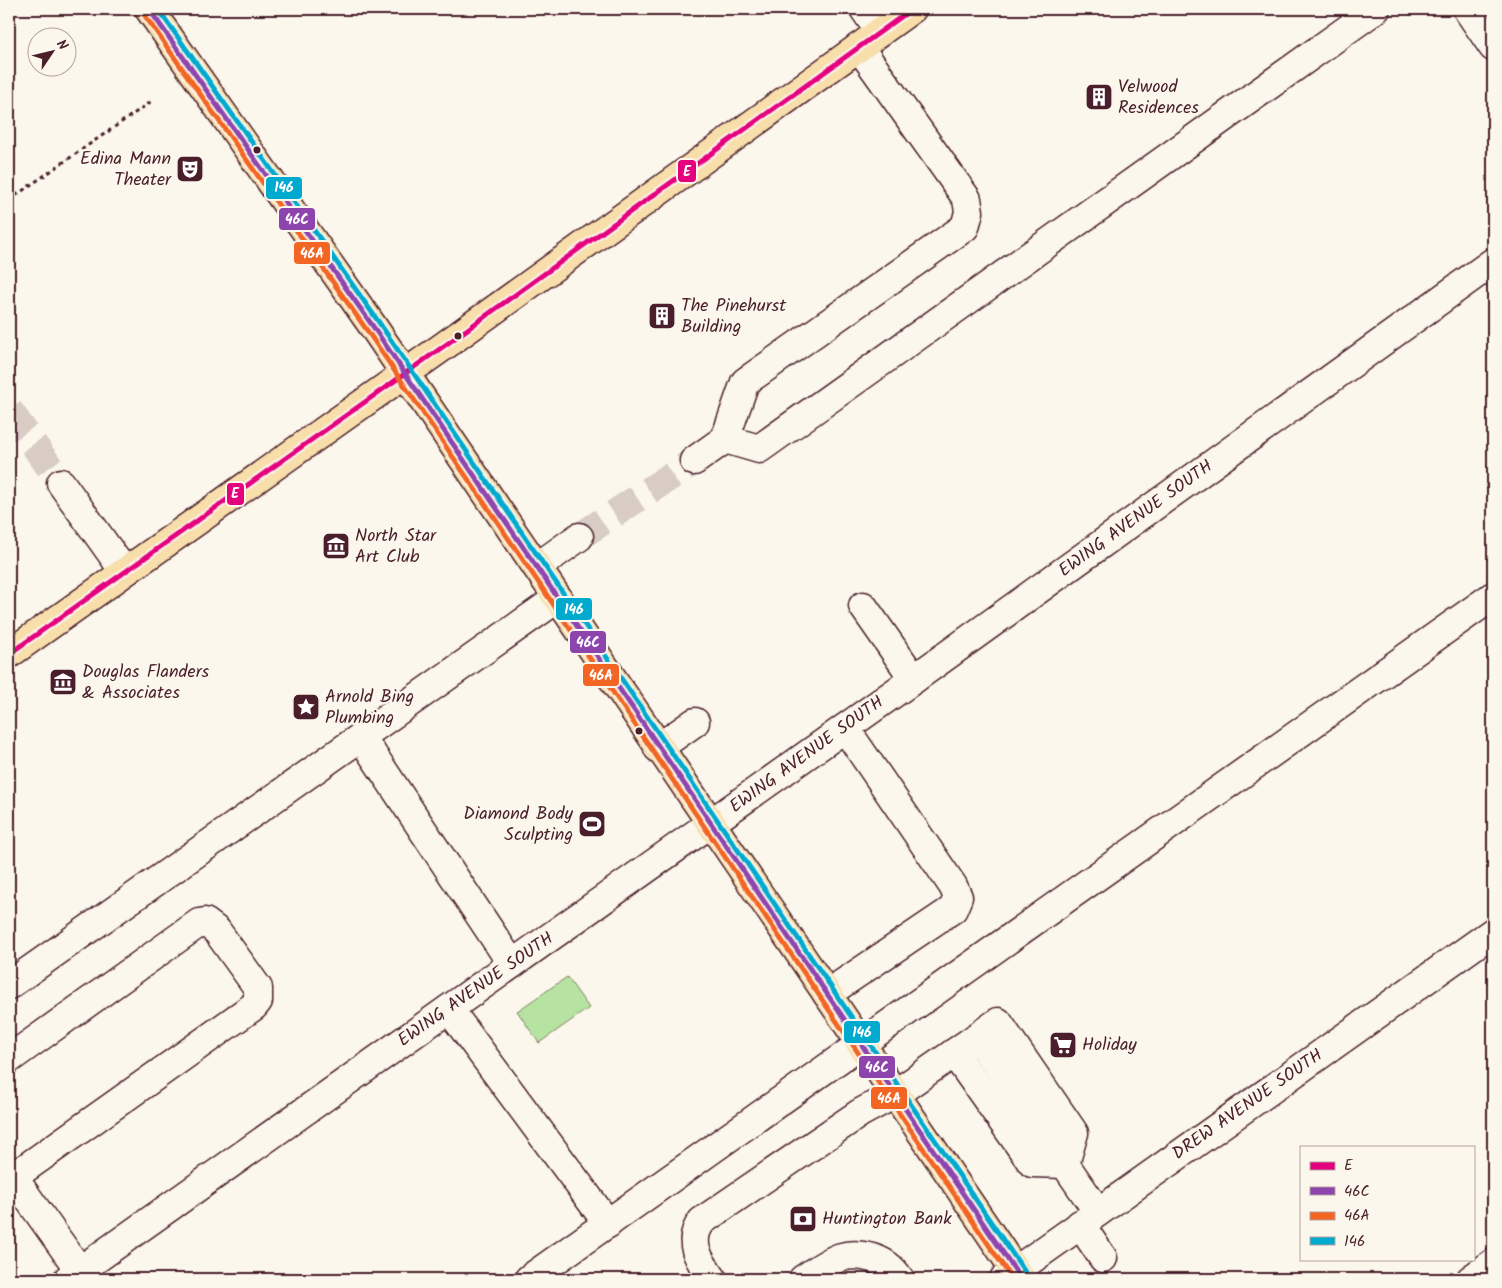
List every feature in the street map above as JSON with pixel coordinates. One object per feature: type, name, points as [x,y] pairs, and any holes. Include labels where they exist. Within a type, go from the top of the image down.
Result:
[{"type":"main road","points":[[150,9],[537,566],[710,825],[862,1044],[1013,1276]]},
{"type":"main road","points":[[9,654],[912,9]]},
{"type":"street","points":[[694,461],[725,439],[745,382],[965,227],[969,212],[968,199],[869,39],[864,9]]},
{"type":"street","points":[[725,439],[758,449],[1376,9]]},
{"type":"street","points":[[1467,9],[1493,46]]},
{"type":"street","name":"EWING AVENUE SOUTH","points":[[74,1275],[846,728],[1493,262]]},
{"type":"street","points":[[61,484],[124,571]]},
{"type":"street","points":[[537,566],[579,537]]},
{"type":"street","points":[[529,1279],[1493,596]]},
{"type":"street","points":[[9,985],[558,598]]},
{"type":"street","points":[[863,606],[914,679]]},
{"type":"street","points":[[658,748],[695,722]]},
{"type":"street","points":[[827,994],[953,908],[958,897],[953,886],[846,728]]},
{"type":"street","points":[[361,737],[512,964]]},
{"type":"street","points":[[9,1059],[199,923],[205,922],[217,931],[258,988],[258,1001],[254,1006],[11,1177],[74,1275]]},
{"type":"street","name":"DREW AVENUE SOUTH","points":[[1013,1276],[1089,1218],[1493,932]]},
{"type":"street","points":[[450,1008],[608,1224]]},
{"type":"street","points":[[713,1279],[695,1248],[693,1239],[696,1229],[702,1221],[860,1113],[894,1094],[977,1037],[1065,1164],[1089,1218],[1103,1258]]},
{"type":"street","points":[[954,1053],[1032,1163],[1065,1164]]},
{"type":"street","points":[[803,1279],[833,1259],[847,1254],[884,1262],[900,1279]]},
{"type":"street","points":[[1471,1279],[1493,1263]]},
{"type":"path","points":[[9,200],[152,101]]},
{"type":"green space","points":[[567,977],[589,1008],[539,1043],[517,1011]]},
{"type":"tunnel","points":[[9,410],[61,483]]},
{"type":"tunnel","points":[[579,537],[694,461]]},
{"type":"transit line","name":"46C","points":[[149,9],[372,325],[1021,1279]]},
{"type":"transit line","name":"146","points":[[158,9],[378,321],[1027,1275]]},
{"type":"transit line","name":"E","points":[[9,654],[444,346],[912,9]]},
{"type":"transit line","name":"46A","points":[[143,13],[366,329],[1012,1279]]},
{"type":"place","name":"Velwood Residences","points":[[1099,97]]},
{"type":"place","name":"Edina Mann Theater","points":[[190,169]]},
{"type":"place","name":"The Pinehurst Building","points":[[662,316]]},
{"type":"place","name":"North Star Art Club","points":[[336,546]]},
{"type":"place","name":"Douglas Flanders & Associates","points":[[63,682]]},
{"type":"place","name":"Arnold Bing Plumbing","points":[[306,707]]},
{"type":"place","name":"Diamond Body Sculpting","points":[[592,824]]},
{"type":"place","name":"Holiday","points":[[1063,1045]]},
{"type":"place","name":"Huntington Bank","points":[[803,1219]]}]
